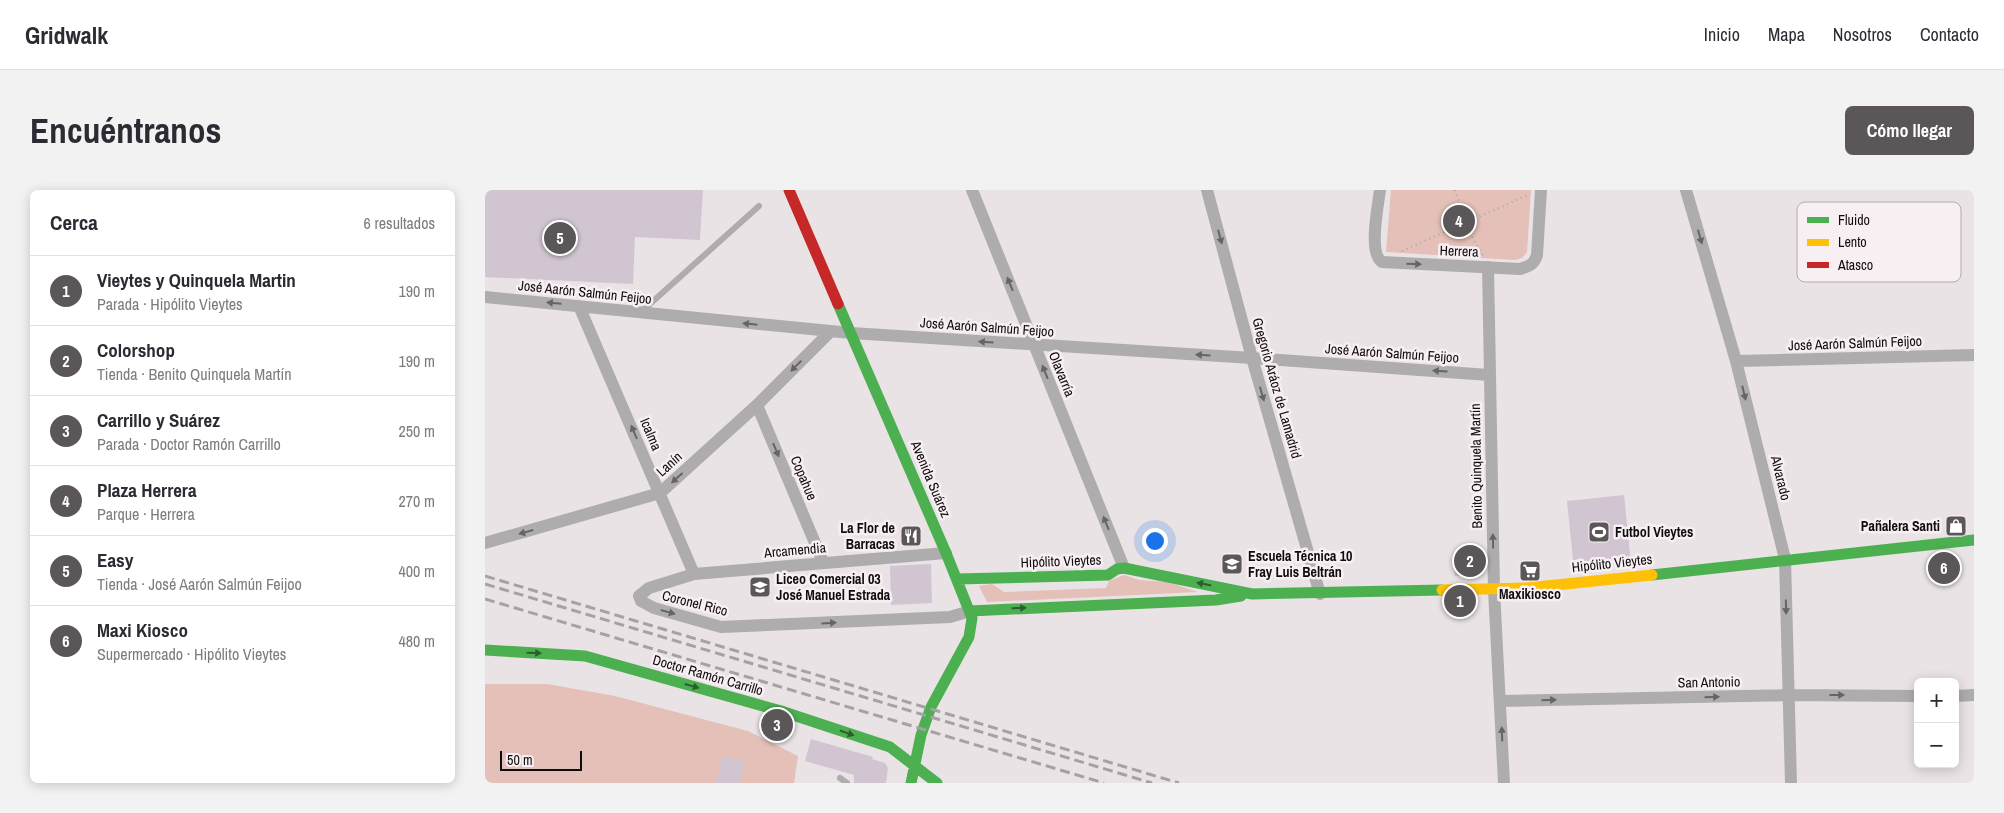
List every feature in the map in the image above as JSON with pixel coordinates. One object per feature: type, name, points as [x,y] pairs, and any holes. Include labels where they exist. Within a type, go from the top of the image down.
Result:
[{"type":"main road","name":"Avenida Suárez","points":[[789,190],[970,611],[972,623],[969,637],[931,707],[921,734],[913,765],[911,783]]},
{"type":"main road","name":"Hipólito Vieytes","points":[[970,611],[1216,600],[1252,594],[1494,590],[1974,540]]},
{"type":"main road","name":"Hipólito Vieytes","points":[[957,579],[1108,575],[1117,569],[1124,568],[1252,594]]},
{"type":"main road","name":"Doctor Ramón Carrillo","points":[[485,650],[575,655],[600,660],[790,714],[890,747],[937,783]]},
{"type":"street","name":"Olavarría","points":[[972,190],[1124,568]]},
{"type":"street","name":"Gregorio Aráoz de Lamadrid","points":[[1207,190],[1252,358],[1320,594]]},
{"type":"street","name":"Herrera","points":[[1380,190],[1374,249],[1377,259],[1386,263],[1396,264],[1520,269],[1531,266],[1535,262],[1538,247],[1541,190]]},
{"type":"street","name":"Alvarado","points":[[1686,190],[1736,361],[1785,559],[1791,783]]},
{"type":"street","name":"Benito Quinquela Martín","points":[[1488,267],[1494,590],[1501,701],[1503,783]]},
{"type":"street","name":"José Aarón Salmún Feijoo","points":[[485,297],[851,334],[1252,358],[1489,375]]},
{"type":"street","name":"Icalma","points":[[579,306],[694,574]]},
{"type":"street","name":"Lanín","points":[[485,543],[660,493],[757,405],[830,332]]},
{"type":"street","name":"José Aarón Salmún Feijoo","points":[[1736,361],[1974,355]]},
{"type":"street","name":"Copahue","points":[[757,405],[823,562]]},
{"type":"street","name":"Arcamendia","points":[[649,588],[694,574],[946,553]]},
{"type":"street","name":"Coronel Rico","points":[[649,588],[639,596],[641,601],[654,608],[721,627],[950,617],[970,611]]},
{"type":"street","name":"San Antonio","points":[[1501,701],[1788,695],[1914,696]]},
{"type":"street","points":[[1959,696],[1974,695]]},
{"type":"lane","points":[[640,313],[759,206]]},
{"type":"lane","points":[[840,778],[847,783]]},
{"type":"path","points":[[1455,190],[1465,224],[1488,267]]},
{"type":"path","points":[[1396,264],[1398,253],[1537,190]]},
{"type":"shaded area","points":[[1391,190],[1531,190],[1527,252],[1522,258],[1515,260],[1386,252]]},
{"type":"shaded area","points":[[1124,575],[1139,580],[1168,582],[1198,592],[987,602],[979,586],[992,584],[1004,592],[1106,588],[1109,581]]},
{"type":"shaded area","points":[[485,684],[547,684],[615,696],[748,731],[798,756],[794,783],[485,783]]},
{"type":"building","points":[[485,190],[703,190],[700,240],[635,237],[633,284],[485,277]]},
{"type":"building","name":"Futbol Vieytes","points":[[1624,495],[1631,563],[1574,570],[1567,501]]},
{"type":"building","points":[[1485,553],[1485,568],[1478,575],[1455,576],[1453,555]]},
{"type":"building","points":[[931,564],[932,603],[891,605],[890,566]]},
{"type":"building","points":[[811,739],[873,757],[872,759],[885,763],[888,768],[886,783],[854,783],[854,775],[805,761]]},
{"type":"building","points":[[723,756],[745,762],[739,783],[716,783]]},
{"type":"railway","points":[[485,576],[1179,783]]},
{"type":"railway","points":[[485,584],[1152,783]]},
{"type":"railway","points":[[485,599],[1104,783]]},
{"type":"traffic: fast","points":[[838,304],[946,553],[972,618],[969,637],[931,707],[921,735],[911,783]]},
{"type":"traffic: fast","points":[[1652,575],[1974,540]]},
{"type":"traffic: fast","points":[[957,579],[1108,575],[1117,569],[1124,568],[1252,594],[1442,590]]},
{"type":"traffic: fast","points":[[970,611],[1216,600],[1241,596]]},
{"type":"traffic: fast","points":[[485,650],[585,656],[781,711],[890,747],[937,783]]},
{"type":"traffic: slow","points":[[1442,590],[1527,588],[1652,575]]},
{"type":"traffic: jam","points":[[789,190],[838,304]]},
{"type":"place","name":"Plaza Herrera","points":[[1459,221]]},
{"type":"place","name":"Easy","points":[[560,238]]},
{"type":"place","name":"Pañalera Santi","points":[[1956,526]]},
{"type":"place","name":"Futbol Vieytes","points":[[1599,532]]},
{"type":"place","name":"La Flor de Barracas","points":[[911,536]]},
{"type":"place","name":"Colorshop","points":[[1470,561]]},
{"type":"place","name":"Escuela Técnica 10 Fray Luis Beltrán","points":[[1232,564]]},
{"type":"place","name":"Maxi Kiosco","points":[[1944,568]]},
{"type":"place","name":"Maxikiosco","points":[[1530,571]]},
{"type":"place","name":"Liceo Comercial 03 José Manuel Estrada","points":[[760,587]]},
{"type":"place","name":"Vieytes y Quinquela Martin","points":[[1460,601]]},
{"type":"place","name":"Carrillo y Suárez","points":[[777,725]]}]
